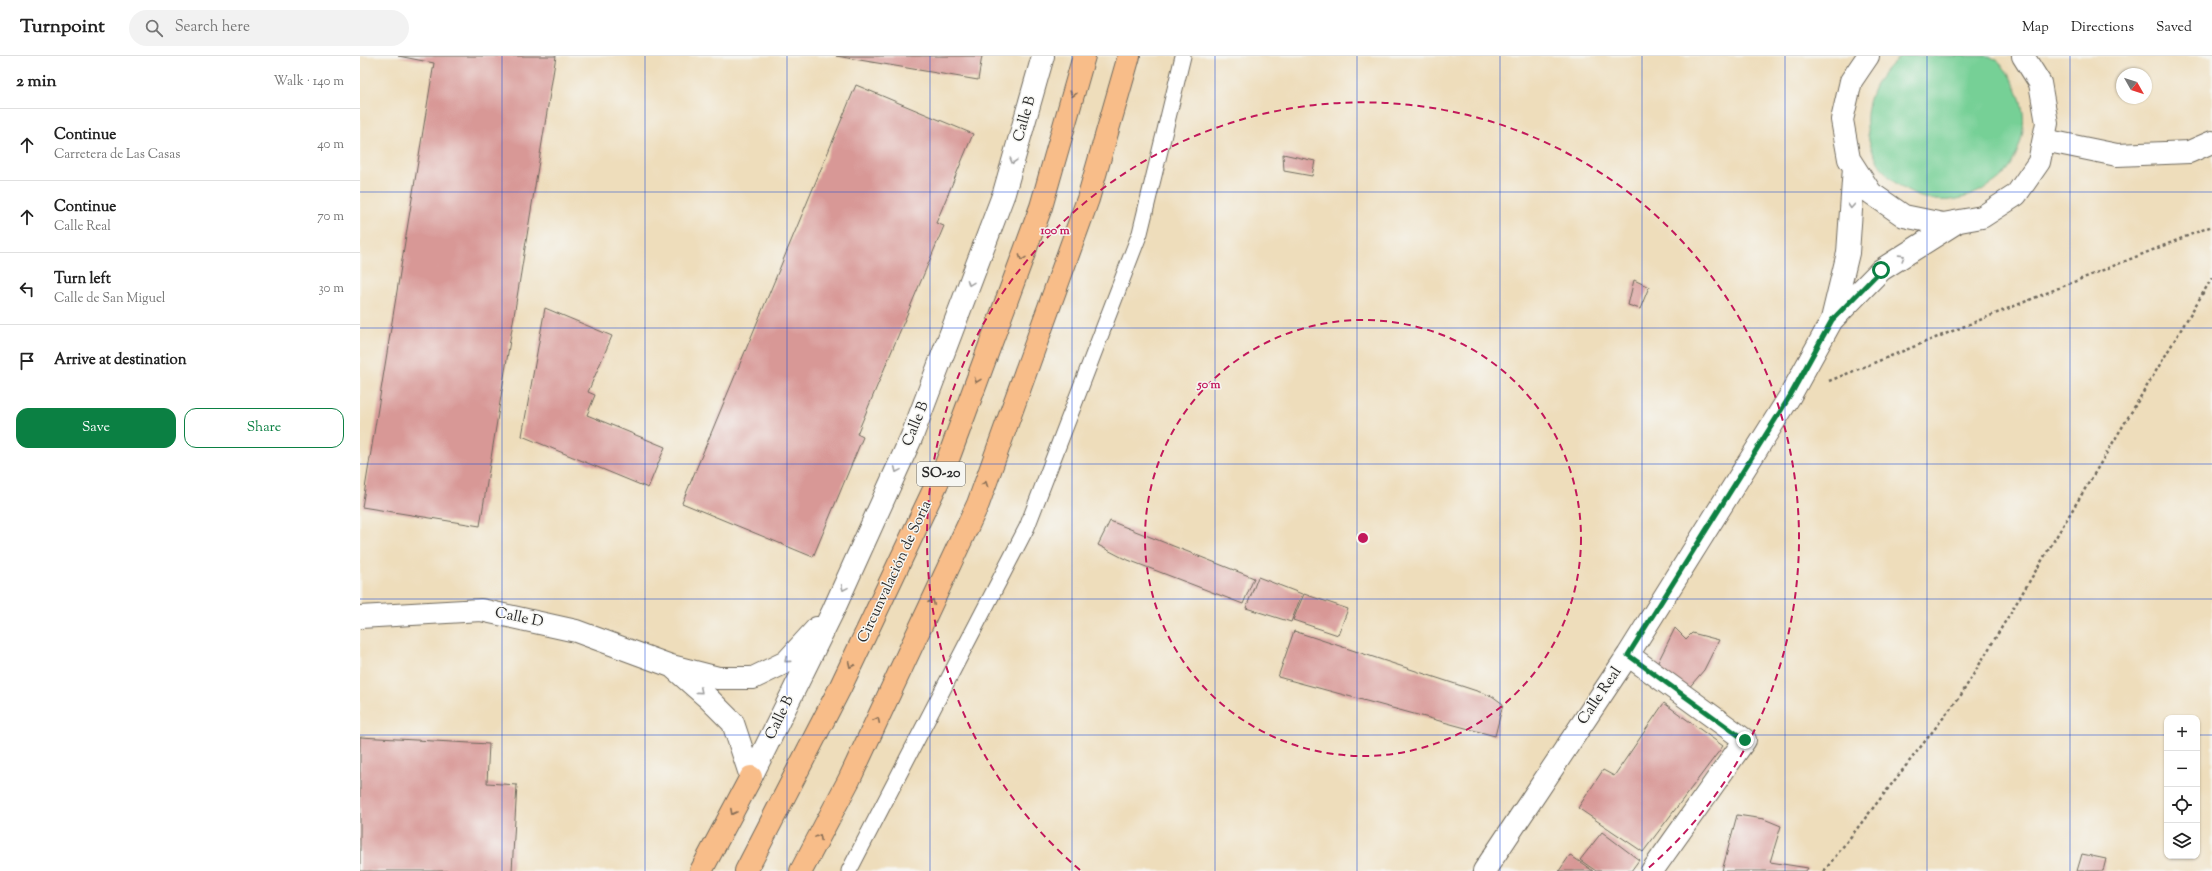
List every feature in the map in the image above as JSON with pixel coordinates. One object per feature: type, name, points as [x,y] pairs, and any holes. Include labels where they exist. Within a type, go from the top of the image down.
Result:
[{"type":"highway","name":"Circunvalación de Soria","points":[[746,871],[840,688],[947,462],[1041,207],[1084,56]]},
{"type":"highway","name":"SO-20","points":[[801,871],[849,780],[978,504],[1088,199],[1129,56]]},
{"type":"highway","points":[[701,871],[751,777]]},
{"type":"street","name":"Calle B","points":[[751,777],[833,611],[912,436],[1004,193],[1043,56]]},
{"type":"street","points":[[1868,56],[1851,81],[1842,120],[1849,159],[1871,193],[1904,216],[1942,224],[1982,217],[2016,195],[2039,162],[2047,123],[2040,84],[2025,58]]},
{"type":"street","points":[[2044,140],[2117,155],[2189,152],[2212,142]]},
{"type":"street","points":[[1832,320],[1848,253],[1854,167]]},
{"type":"street","points":[[1832,320],[1881,270],[1957,222]]},
{"type":"street","name":"Calle Real","points":[[1484,871],[1628,655],[1790,396],[1832,320]]},
{"type":"street","name":"Calle D","points":[[360,617],[481,610],[576,631],[671,666],[718,678],[753,678],[786,662],[833,611]]},
{"type":"street","points":[[1628,655],[1745,740],[1652,871]]},
{"type":"street","name":"Calle D","points":[[671,666],[709,699],[733,723],[751,777]]},
{"type":"lane","points":[[849,871],[1027,527],[1140,233],[1183,56]]},
{"type":"path","points":[[1827,382],[2212,226]]},
{"type":"path","points":[[1824,871],[1961,695],[2212,278]]},
{"type":"green space","points":[[1901,56],[1989,56],[1998,61],[2009,75],[2020,97],[2024,120],[2023,131],[2021,142],[2011,165],[1996,181],[1978,192],[1947,200],[1919,196],[1895,183],[1878,162],[1868,136],[1868,108],[1878,81]]},
{"type":"building","points":[[398,56],[556,56],[480,526],[362,507],[434,63]]},
{"type":"building","points":[[836,56],[982,56],[978,80]]},
{"type":"building","points":[[856,85],[973,134],[936,223],[944,226],[857,434],[863,437],[813,557],[682,503]]},
{"type":"building","points":[[1283,154],[1315,161],[1312,176],[1284,171]]},
{"type":"building","points":[[1634,280],[1649,287],[1640,309],[1628,305]]},
{"type":"building","points":[[545,308],[612,336],[588,392],[595,395],[587,415],[665,447],[648,488],[522,436]]},
{"type":"building","points":[[1110,521],[1254,578],[1243,604],[1123,558],[1098,545]]},
{"type":"building","points":[[1258,577],[1302,594],[1291,622],[1246,608]]},
{"type":"building","points":[[1304,594],[1348,609],[1338,635],[1293,620]]},
{"type":"building","points":[[1675,628],[1686,639],[1692,633],[1719,640],[1704,670],[1687,690],[1655,668]]},
{"type":"building","points":[[1294,631],[1492,696],[1503,704],[1495,736],[1278,677]]},
{"type":"building","points":[[1664,703],[1723,746],[1643,852],[1578,808],[1603,770],[1614,776]]},
{"type":"building","points":[[360,737],[489,744],[487,783],[517,785],[512,871],[360,871]]},
{"type":"building","points":[[1737,815],[1764,819],[1781,826],[1770,862],[1808,868],[1806,871],[1722,871]]},
{"type":"building","points":[[1602,832],[1639,860],[1631,871],[1596,871],[1580,860]]},
{"type":"building","points":[[2082,854],[2106,859],[2103,871],[2077,871]]},
{"type":"building","points":[[1570,855],[1593,871],[1559,871]]},
{"type":"route","points":[[1745,740],[1628,655],[1790,396],[1832,320],[1881,270]]}]
